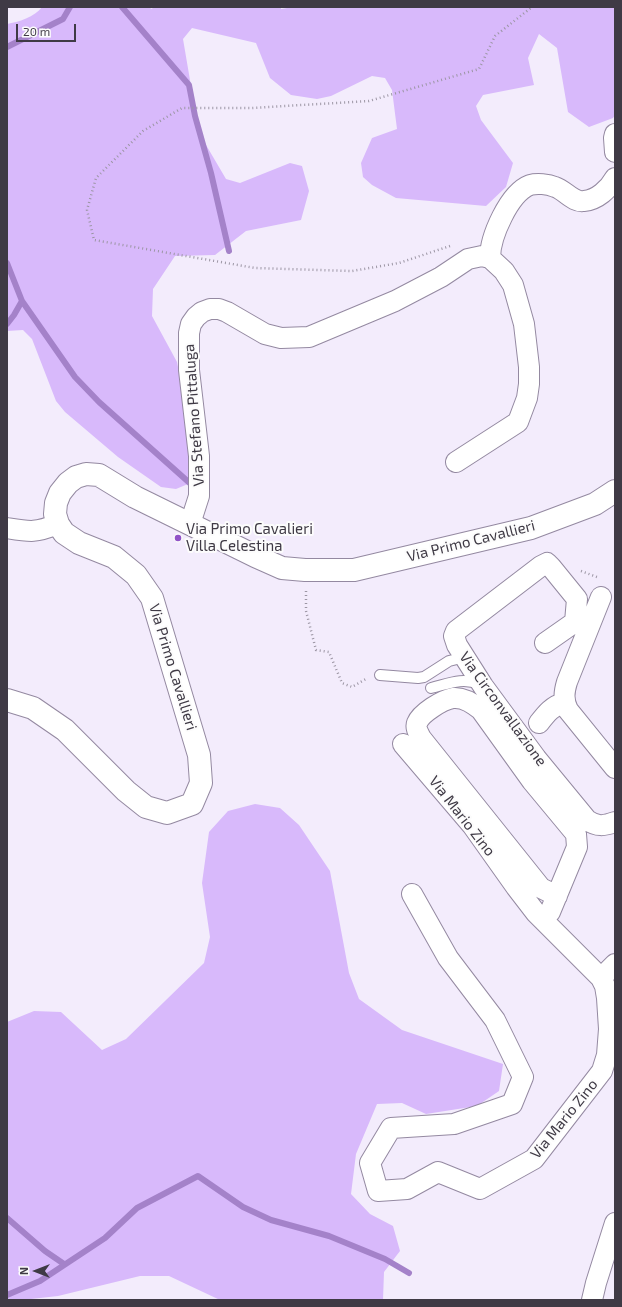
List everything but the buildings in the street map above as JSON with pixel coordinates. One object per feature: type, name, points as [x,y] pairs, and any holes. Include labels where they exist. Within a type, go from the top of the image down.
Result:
[{"type":"main road","name":"Via Primo Cavallieri","points":[[7,700],[33,708],[65,730],[126,791],[146,807],[167,813],[192,804],[201,783],[199,755],[152,598],[136,575],[114,557],[79,543],[64,533],[58,524],[55,514],[56,503],[60,493],[68,483],[76,477],[86,474],[99,475],[135,497],[255,556],[282,568],[305,570],[354,570],[531,528],[595,504],[615,491]]},
{"type":"street","points":[[615,134],[615,152]]},
{"type":"street","points":[[456,462],[518,422],[527,398],[530,384],[524,324],[513,285],[504,271],[490,258],[492,242],[508,206],[523,190],[530,185],[545,184],[562,190],[575,200],[583,202],[599,196],[615,178]]},
{"type":"street","name":"Via Stefano Pittaluga","points":[[190,524],[199,496],[199,456],[189,370],[189,332],[191,324],[196,317],[202,312],[210,309],[219,309],[265,334],[281,338],[309,337],[395,301],[441,277],[468,259],[476,257],[490,258]]},
{"type":"street","points":[[7,528],[32,532],[58,524]]},
{"type":"street","name":"Via Circonvallazione","points":[[546,643],[575,622],[577,600],[547,563],[456,631],[454,636],[455,641],[483,686],[536,758],[587,820],[594,824],[605,826],[615,822]]},
{"type":"street","points":[[601,597],[567,682],[564,694],[564,703],[615,768]]},
{"type":"street","points":[[544,920],[550,912],[557,896],[577,847],[576,834],[532,781],[481,710],[474,704],[465,700],[453,698],[442,702],[427,712],[417,724],[417,731],[421,738],[542,888],[557,896]]},
{"type":"street","points":[[539,723],[553,707],[564,703]]},
{"type":"street","name":"Via Mario Zino","points":[[403,744],[472,825],[536,913],[601,978],[605,986],[609,1029],[607,1055],[602,1071],[534,1160],[480,1188],[438,1172],[407,1190],[378,1191],[370,1163],[391,1128],[454,1124],[512,1104],[524,1077],[495,1020],[448,958],[412,894]]},
{"type":"street","points":[[601,978],[615,964]]},
{"type":"street","points":[[592,1300],[615,1223]]},
{"type":"lane","points":[[380,675],[418,678],[424,677],[449,661],[465,657]]},
{"type":"lane","points":[[431,688],[458,680],[467,680],[483,686]]},
{"type":"path","points":[[455,244],[399,263],[352,271],[255,268],[94,240],[87,210],[96,178],[142,131],[182,108],[252,108],[369,101],[479,69],[495,36],[532,7]]},
{"type":"path","points":[[305,570],[306,611],[316,650],[329,652],[342,683],[352,687],[371,676],[380,675]]},
{"type":"shaded area","points":[[42,7],[150,7],[151,9],[155,7],[281,7],[281,9],[293,7],[615,7],[615,115],[613,118],[589,127],[568,112],[557,48],[539,34],[528,58],[534,85],[483,95],[476,106],[481,120],[513,163],[506,187],[486,206],[396,198],[372,185],[363,177],[361,163],[372,138],[397,129],[392,90],[385,78],[372,76],[331,96],[317,99],[291,95],[270,78],[256,43],[192,28],[183,39],[199,133],[226,179],[240,183],[290,163],[302,166],[309,191],[301,220],[246,231],[215,255],[175,256],[153,289],[152,316],[177,362],[188,417],[190,470],[188,484],[176,489],[161,487],[118,457],[65,412],[56,401],[32,339],[23,330],[7,331],[7,24],[31,16]]},
{"type":"shaded area","points":[[255,804],[280,808],[299,825],[330,871],[349,973],[359,999],[402,1030],[503,1064],[499,1091],[477,1106],[426,1114],[402,1103],[377,1104],[356,1154],[351,1194],[370,1214],[393,1226],[400,1251],[384,1272],[383,1300],[220,1300],[169,1276],[140,1276],[58,1296],[7,1300],[7,1022],[34,1011],[61,1012],[102,1050],[126,1039],[204,963],[210,937],[202,883],[209,832],[228,811]]},
{"type":"waterway","points":[[7,47],[63,19],[70,7]]},
{"type":"waterway","points":[[122,7],[189,85],[195,116],[211,173],[229,251]]},
{"type":"waterway","points":[[7,263],[22,301],[75,377],[99,402],[193,486]]},
{"type":"waterway","points":[[7,324],[22,301]]},
{"type":"waterway","points":[[7,1295],[40,1281],[105,1238],[137,1208],[198,1176],[243,1207],[271,1220],[329,1236],[385,1259],[409,1273]]},
{"type":"waterway","points":[[7,1218],[45,1251],[64,1264]]},
{"type":"place","name":"Via Primo Cavalieri Villa Celestina","points":[[178,538]]}]
